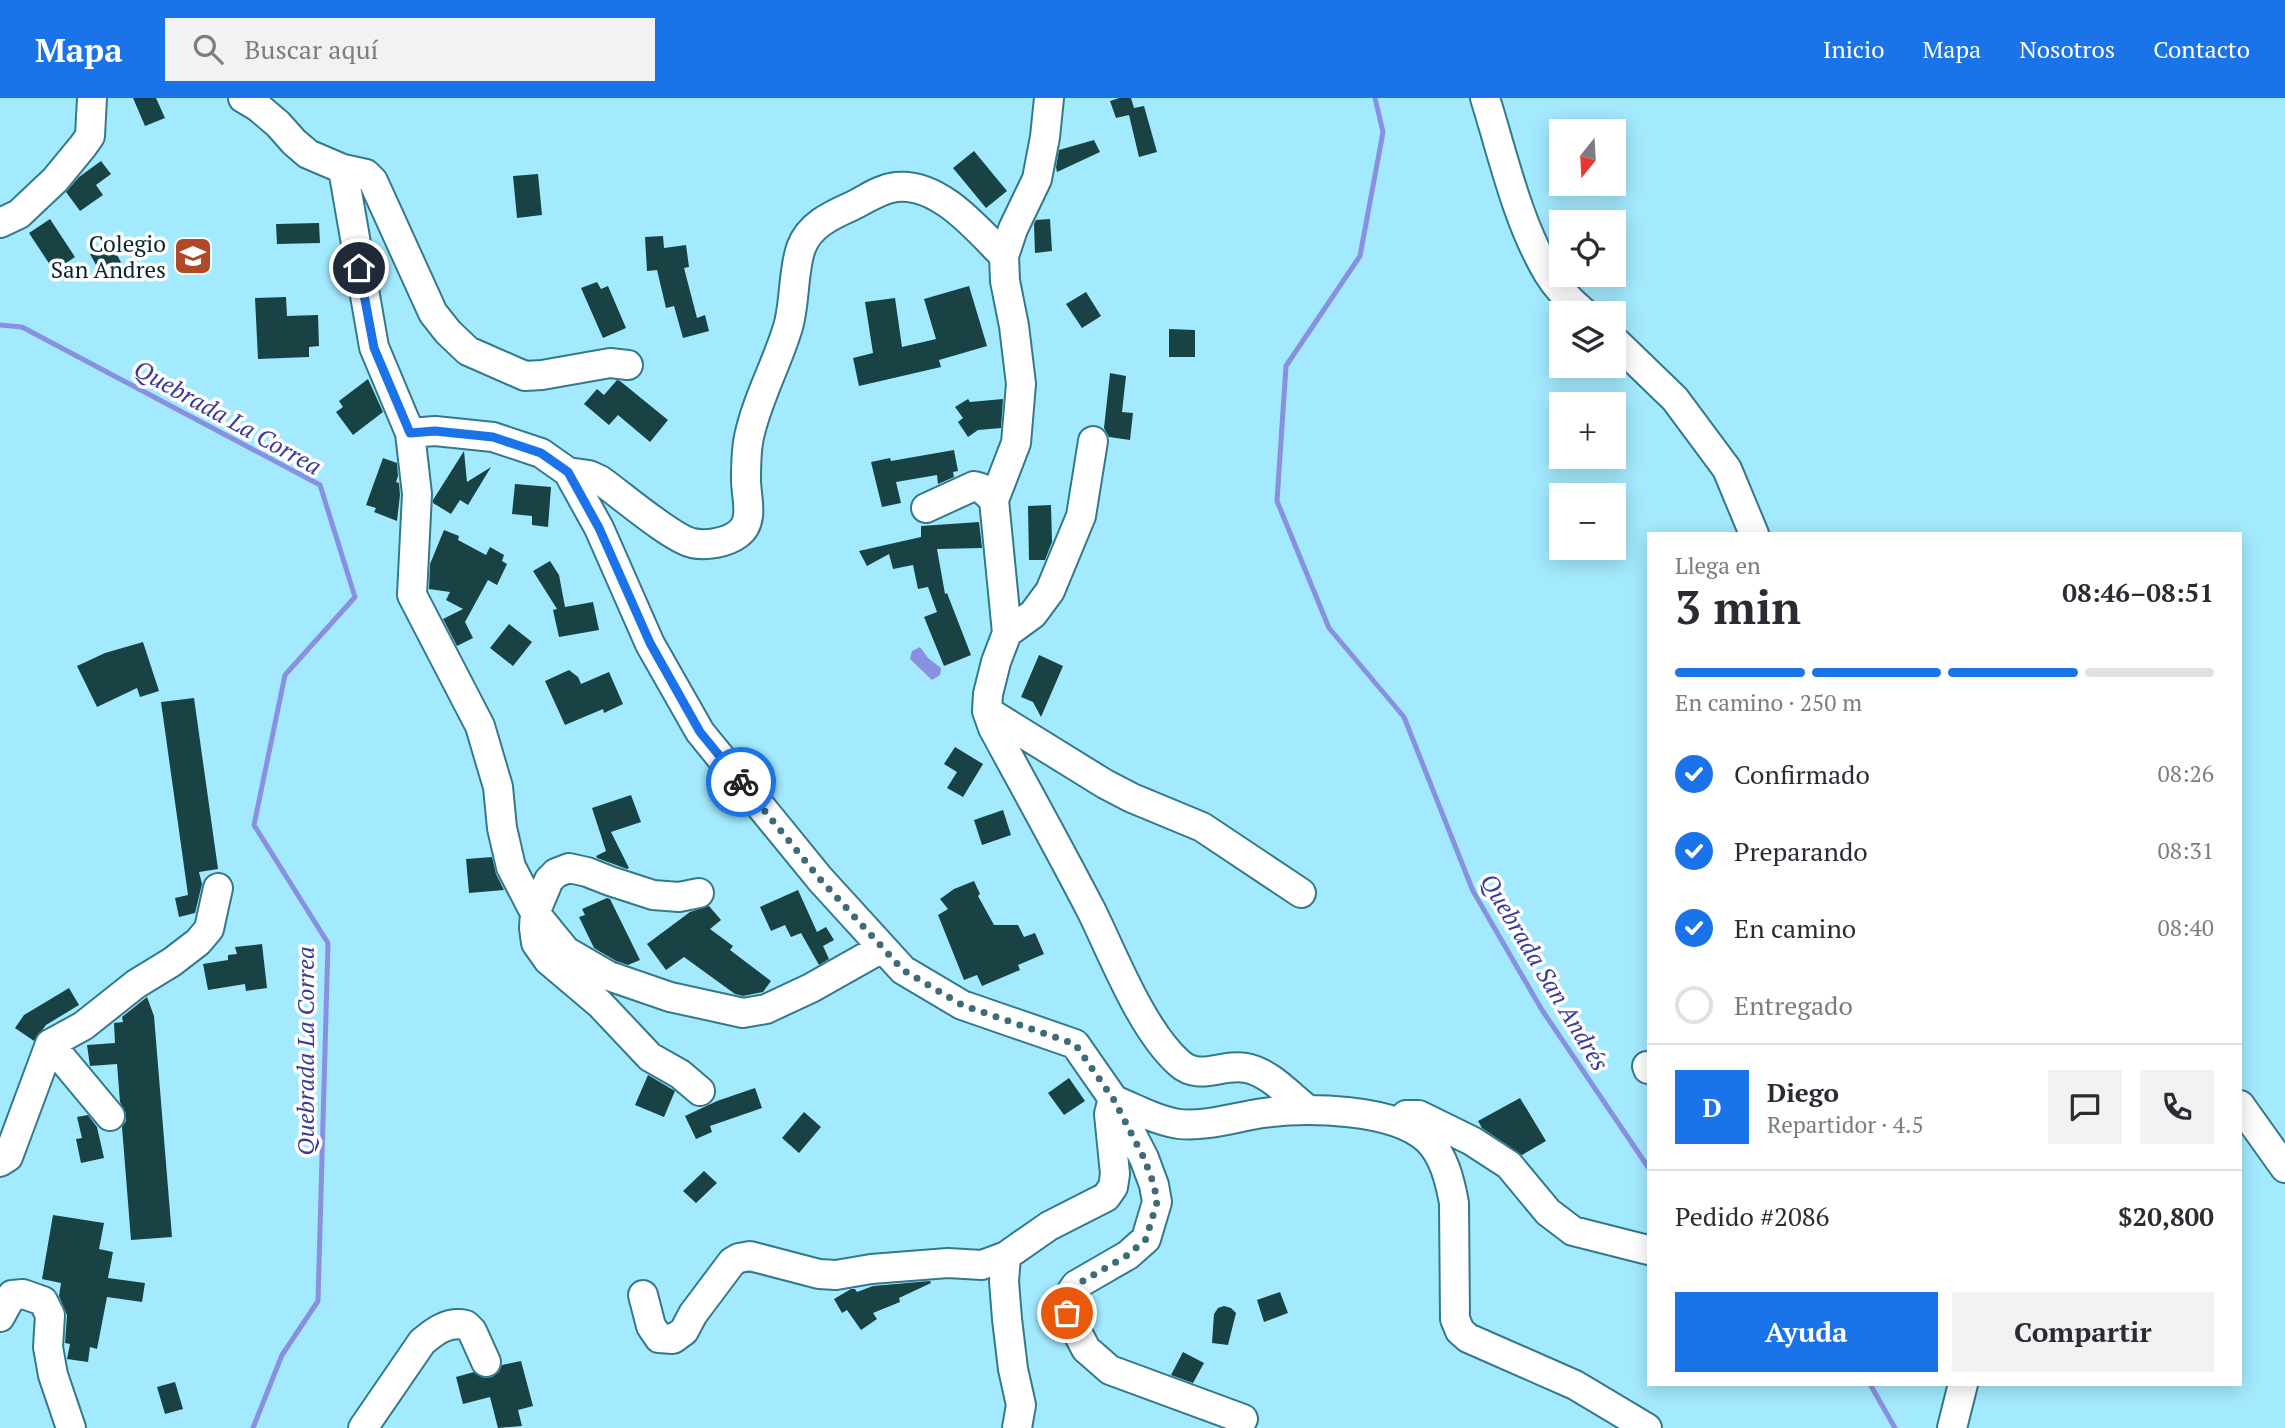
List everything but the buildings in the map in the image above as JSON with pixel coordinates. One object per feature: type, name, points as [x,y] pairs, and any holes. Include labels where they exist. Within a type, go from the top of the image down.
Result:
[{"type":"street","points":[[10,218],[55,180],[90,136],[92,98]]},
{"type":"street","points":[[243,98],[278,124],[308,154],[343,169],[366,174],[373,181],[433,313],[468,351],[525,376],[610,363],[628,365]]},
{"type":"street","points":[[1049,98],[1037,179],[1013,229],[1004,256],[1005,281],[1021,384],[1016,443],[995,500],[1007,633],[996,662],[987,711],[993,728],[1091,910],[1143,1016],[1177,1061],[1191,1071],[1200,1073],[1242,1067],[1253,1070],[1307,1109]]},
{"type":"street","points":[[1485,98],[1528,233],[1549,275],[1571,301]]},
{"type":"street","points":[[343,169],[374,348],[410,433],[417,495],[412,595],[480,726],[498,787],[502,828],[511,867],[536,913],[566,951],[609,976],[670,997],[743,1013],[766,1010],[882,948]]},
{"type":"street","points":[[568,472],[589,475],[600,480],[690,543],[707,544],[731,538],[747,525],[749,437],[788,326],[801,248],[810,232],[841,209],[853,206],[870,195],[896,187],[917,188],[953,205],[1004,256]]},
{"type":"street","points":[[1626,352],[1675,399],[1727,469],[1753,532]]},
{"type":"street","points":[[410,433],[435,431],[493,437],[541,453],[568,472],[599,528],[650,643],[700,732],[820,879],[903,970],[962,1005],[1075,1044],[1114,1100],[1144,1158],[1157,1202],[1146,1239],[1128,1255],[1076,1285],[1067,1297],[1067,1313],[1086,1349],[1110,1370],[1243,1419]]},
{"type":"street","points":[[1007,633],[1033,614],[1050,591],[1081,516],[1093,442]]},
{"type":"street","points":[[926,508],[974,486],[981,488],[995,500]]},
{"type":"street","points":[[987,711],[1105,784],[1202,827],[1301,893]]},
{"type":"street","points":[[699,893],[679,897],[653,895],[569,868],[556,873],[549,880],[536,913],[534,928],[536,943],[548,960],[600,1004],[650,1057],[680,1074],[700,1091]]},
{"type":"street","points":[[0,1162],[8,1157],[50,1044],[83,1026],[136,984],[198,942],[209,929],[218,888]]},
{"type":"street","points":[[50,1044],[110,1116]]},
{"type":"street","points":[[1114,1100],[1180,1124],[1307,1109],[1375,1116],[1419,1115],[1472,1141],[1509,1165],[1548,1212],[1573,1231],[1647,1250]]},
{"type":"street","points":[[643,1295],[651,1326],[659,1338],[673,1339],[684,1331],[732,1262],[739,1258],[750,1256],[819,1274],[836,1275],[871,1269],[948,1263],[982,1265],[1006,1256],[1049,1226],[1106,1197],[1113,1187],[1115,1174],[1109,1114],[1114,1100]]},
{"type":"street","points":[[2242,1108],[2285,1168]]},
{"type":"street","points":[[1375,1116],[1418,1131],[1430,1142],[1444,1163],[1454,1203],[1455,1319],[1461,1331],[1488,1349],[1575,1385],[1647,1428]]},
{"type":"street","points":[[1006,1256],[1004,1281],[1007,1319],[1013,1369],[1021,1405],[1017,1428]]},
{"type":"street","points":[[0,1317],[12,1295],[23,1294],[43,1301],[50,1315],[48,1347],[53,1375],[71,1428]]},
{"type":"street","points":[[363,1428],[422,1342],[434,1332],[448,1325],[466,1325],[472,1331],[486,1362]]},
{"type":"street","points":[[1952,1428],[1963,1386]]},
{"type":"water","points":[[920,647],[928,658],[941,668],[940,675],[932,680],[910,659],[912,651]]},
{"type":"waterway","name":"Quebrada San Andrés","points":[[1375,98],[1383,132],[1360,256],[1286,366],[1277,501],[1329,628],[1404,717],[1473,891],[1542,1010],[1647,1166]]},
{"type":"waterway","name":"Quebrada La Correa","points":[[0,325],[22,327],[320,485],[355,597],[285,675],[254,825],[328,943],[318,1301],[282,1355],[253,1428]]},
{"type":"waterway","name":"Quebrada San Andrés","points":[[1871,1386],[1895,1428]]},
{"type":"way so far","points":[[741,782],[820,879],[903,970],[962,1005],[1075,1044],[1114,1100],[1144,1158],[1157,1202],[1146,1239],[1128,1255],[1076,1285],[1067,1297],[1067,1313]]},
{"type":"place","name":"Colegio San Andres","points":[[193,256]]},
{"type":"route","points":[[359,268],[374,348],[410,433],[435,431],[493,437],[541,453],[568,472],[599,528],[650,643],[700,732],[741,782]]}]
